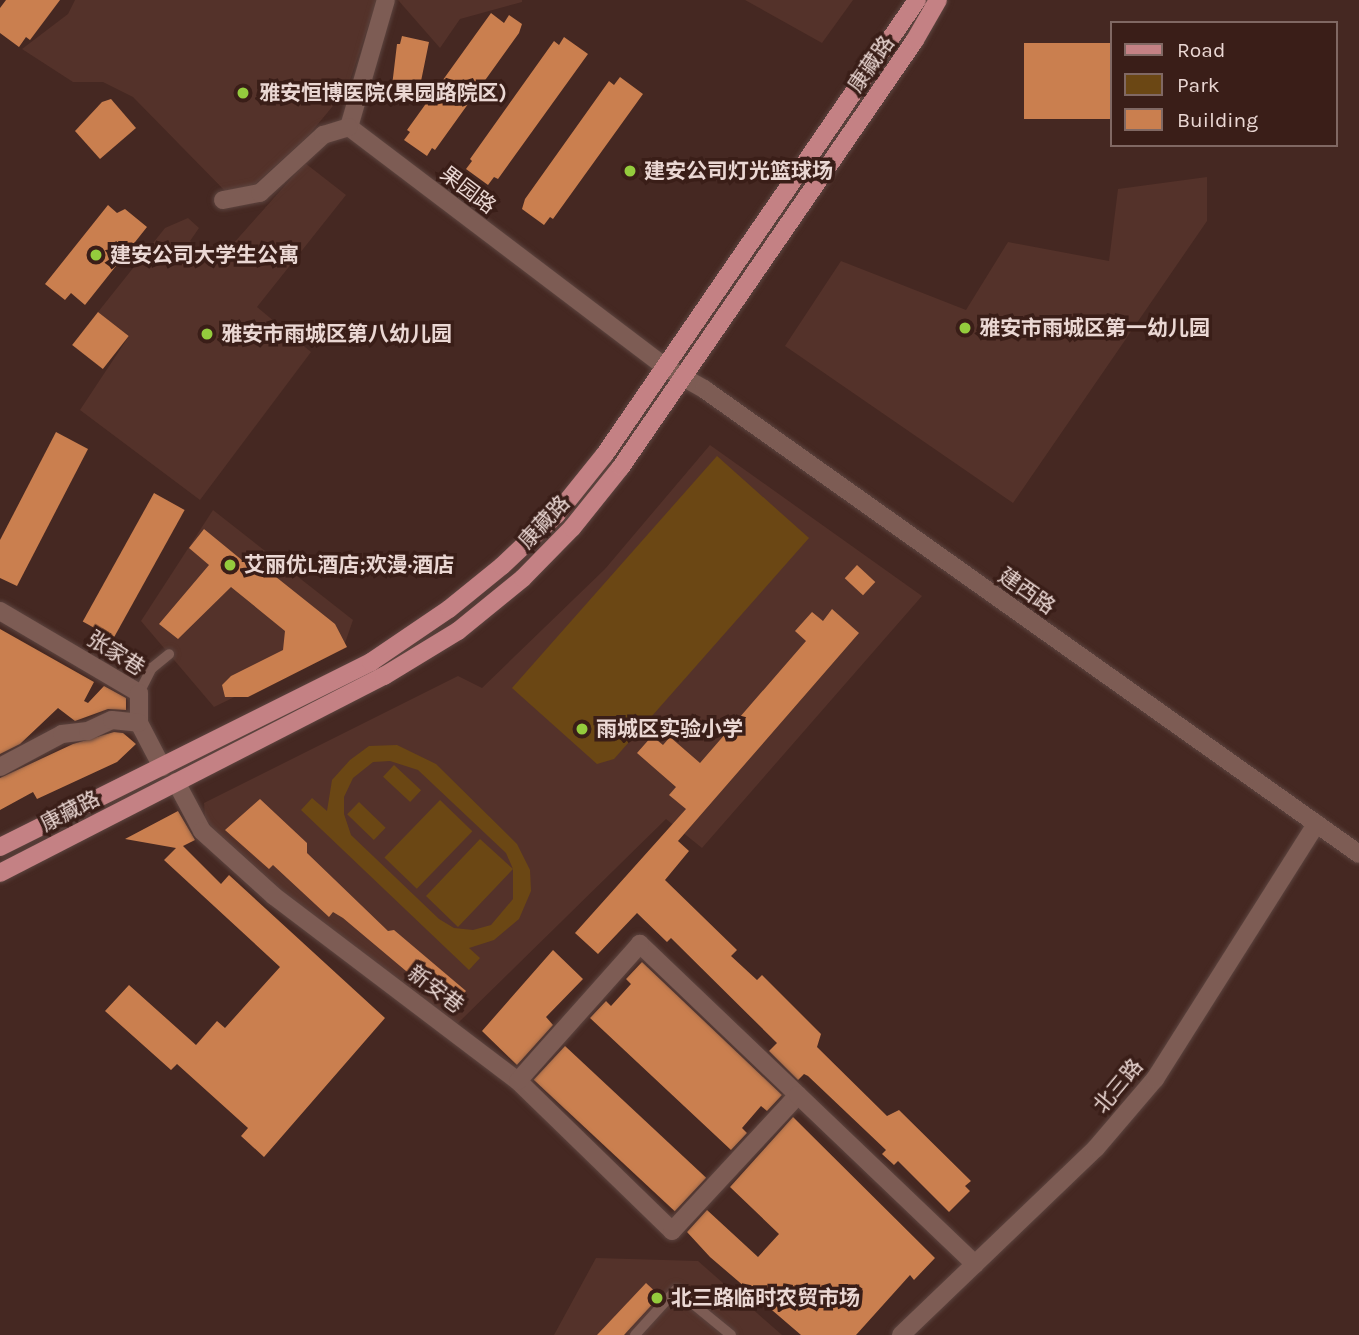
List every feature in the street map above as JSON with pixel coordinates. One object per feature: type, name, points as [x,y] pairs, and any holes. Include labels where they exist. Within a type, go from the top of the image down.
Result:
[{"type":"main road","name":"康藏路","points":[[0,873],[384,676],[458,631],[523,578],[572,528],[917,0]]},
{"type":"main road","name":"康藏路","points":[[0,847],[371,662],[449,609],[556,515],[675,372],[915,40],[938,0]]},
{"type":"street","points":[[223,200],[260,193],[323,135],[349,127],[386,0]]},
{"type":"street","name":"果园路","points":[[349,127],[675,372]]},
{"type":"street","name":"建西路","points":[[675,372],[1359,854]]},
{"type":"street","name":"张家巷","points":[[0,611],[139,693],[139,723],[162,767]]},
{"type":"street","points":[[0,767],[62,734],[88,731],[112,720],[139,723]]},
{"type":"street","name":"新安巷","points":[[176,782],[202,831],[274,896],[518,1081],[672,1231],[798,1095]]},
{"type":"street","name":"北三路","points":[[901,1335],[1096,1148],[1156,1079],[1316,824]]},
{"type":"street","points":[[518,1081],[640,944],[975,1264]]},
{"type":"lane","points":[[139,693],[150,664],[169,654]]},
{"type":"lane","points":[[635,1335],[676,1290],[731,1335]]},
{"type":"shaded area","points":[[75,0],[377,0],[347,89],[308,136],[255,184],[226,192],[133,97],[103,82],[73,82],[22,49],[68,14]]},
{"type":"shaded area","points":[[398,0],[522,2],[460,19],[440,48]]},
{"type":"shaded area","points":[[745,0],[853,0],[822,43]]},
{"type":"shaded area","name":"雅安市雨城区第八幼儿园","points":[[305,163],[346,195],[257,307],[311,352],[200,500],[80,410],[129,336],[98,312],[165,228],[188,218],[199,228],[190,241],[216,263]]},
{"type":"shaded area","name":"雅安市雨城区第一幼儿园","points":[[1207,177],[1207,221],[1013,503],[785,346],[841,261],[966,310],[1008,242],[1109,261],[1118,189]]},
{"type":"shaded area","name":"雨城区实验小学","points":[[710,445],[922,596],[702,848],[666,819],[455,1026],[229,850],[205,818],[204,803],[458,676],[482,688],[605,569]]},
{"type":"shaded area","name":"艾丽优L酒店;欢漫·酒店","points":[[213,510],[353,620],[345,643],[214,707],[141,621]]},
{"type":"shaded area","name":"北三路临时农贸市场","points":[[596,1258],[698,1261],[782,1335],[554,1335]]},
{"type":"green space","points":[[717,456],[809,538],[614,759],[597,764],[512,688]]},
{"type":"green space","points":[[397,745],[436,764],[517,844],[530,870],[531,891],[519,919],[494,940],[469,948],[480,958],[469,970],[301,810],[312,798],[327,811],[332,780],[350,760],[369,746]],"holes":[[[390,761],[418,770],[506,853],[513,869],[513,899],[491,925],[473,930],[454,928],[439,919],[351,835],[344,814],[344,797],[353,778],[373,762]]]},
{"type":"green space","points":[[394,765],[421,790],[410,802],[383,777]]},
{"type":"green space","points":[[440,800],[472,831],[417,889],[384,858]]},
{"type":"green space","points":[[359,802],[386,828],[374,840],[347,814]]},
{"type":"green space","points":[[480,839],[513,869],[458,927],[426,896]]},
{"type":"building","points":[[6,0],[60,0],[30,40],[26,37],[19,47],[0,33],[0,8]]},
{"type":"building","points":[[491,13],[504,23],[509,15],[522,24],[519,33],[435,150],[432,148],[427,156],[404,140],[410,132],[407,130]]},
{"type":"building","points":[[402,36],[429,42],[419,91],[392,86],[397,44],[400,44]]},
{"type":"building","points":[[564,37],[588,54],[498,179],[494,177],[488,185],[466,169],[472,161],[470,159],[554,41],[559,45]]},
{"type":"building","points":[[1024,43],[1110,43],[1110,119],[1024,119]]},
{"type":"building","points":[[620,77],[643,94],[553,219],[550,217],[544,225],[522,209],[525,199],[609,81],[614,85]]},
{"type":"building","points":[[111,99],[136,128],[100,159],[75,131],[102,102]]},
{"type":"building","name":"建安公司大学生公寓","points":[[108,205],[117,213],[125,209],[147,227],[85,305],[71,293],[65,300],[45,284]]},
{"type":"building","points":[[98,312],[129,336],[103,369],[72,345]]},
{"type":"building","points":[[56,432],[88,449],[17,586],[0,578],[0,540]]},
{"type":"building","points":[[154,493],[185,510],[113,639],[83,622]]},
{"type":"building","points":[[204,529],[254,570],[261,565],[335,624],[347,647],[248,697],[225,697],[222,685],[231,676],[283,650],[285,631],[231,587],[178,639],[159,624],[209,565],[189,548]]},
{"type":"building","points":[[857,565],[875,582],[863,595],[845,578]]},
{"type":"building","points":[[832,609],[859,633],[678,841],[689,851],[665,880],[737,950],[731,956],[757,980],[762,975],[821,1034],[817,1047],[887,1116],[899,1110],[971,1181],[965,1186],[970,1191],[949,1212],[898,1161],[894,1165],[882,1154],[886,1150],[808,1076],[804,1074],[798,1080],[769,1051],[777,1043],[671,938],[667,942],[637,913],[598,954],[575,933],[686,809],[669,795],[676,787],[637,753],[652,736],[663,745],[670,737],[700,763],[806,641],[795,631],[812,612],[823,621]]},
{"type":"building","points":[[0,629],[94,682],[84,701],[88,703],[104,686],[126,698],[126,710],[108,709],[75,721],[58,708],[20,744],[0,754]]},
{"type":"building","points":[[114,732],[123,733],[136,744],[117,762],[37,799],[33,792],[0,810],[0,778],[73,744]]},
{"type":"building","points":[[260,799],[307,843],[307,853],[388,931],[394,930],[466,991],[450,1008],[343,918],[333,912],[329,917],[273,865],[269,869],[225,830]]},
{"type":"building","points":[[178,811],[195,840],[183,846],[221,884],[229,875],[385,1018],[264,1157],[241,1136],[248,1128],[177,1064],[171,1070],[105,1011],[129,985],[196,1045],[217,1021],[225,1028],[280,967],[164,860],[176,848],[125,839]]},
{"type":"building","points":[[553,950],[583,979],[546,1017],[553,1025],[517,1065],[482,1031]]},
{"type":"building","points":[[642,962],[782,1095],[767,1111],[761,1106],[742,1128],[747,1133],[731,1150],[590,1018],[606,1001],[611,1006],[631,984],[626,979]]},
{"type":"building","points":[[565,1046],[706,1178],[675,1211],[534,1080]]},
{"type":"building","points":[[793,1117],[935,1258],[914,1280],[910,1275],[856,1335],[801,1335],[710,1257],[687,1232],[707,1210],[758,1257],[779,1234],[730,1187]]},
{"type":"building","points":[[646,1283],[660,1296],[624,1335],[597,1335]]},
{"type":"place","name":"雅安恒博医院(果园路院区)","points":[[243,93]]},
{"type":"place","name":"建安公司灯光篮球场","points":[[630,171]]},
{"type":"place","name":"建安公司大学生公寓","points":[[96,255]]},
{"type":"place","name":"雅安市雨城区第一幼儿园","points":[[965,328]]},
{"type":"place","name":"雅安市雨城区第八幼儿园","points":[[207,334]]},
{"type":"place","name":"艾丽优L酒店;欢漫·酒店","points":[[230,565]]},
{"type":"place","name":"雨城区实验小学","points":[[582,729]]},
{"type":"place","name":"北三路临时农贸市场","points":[[657,1298]]}]
